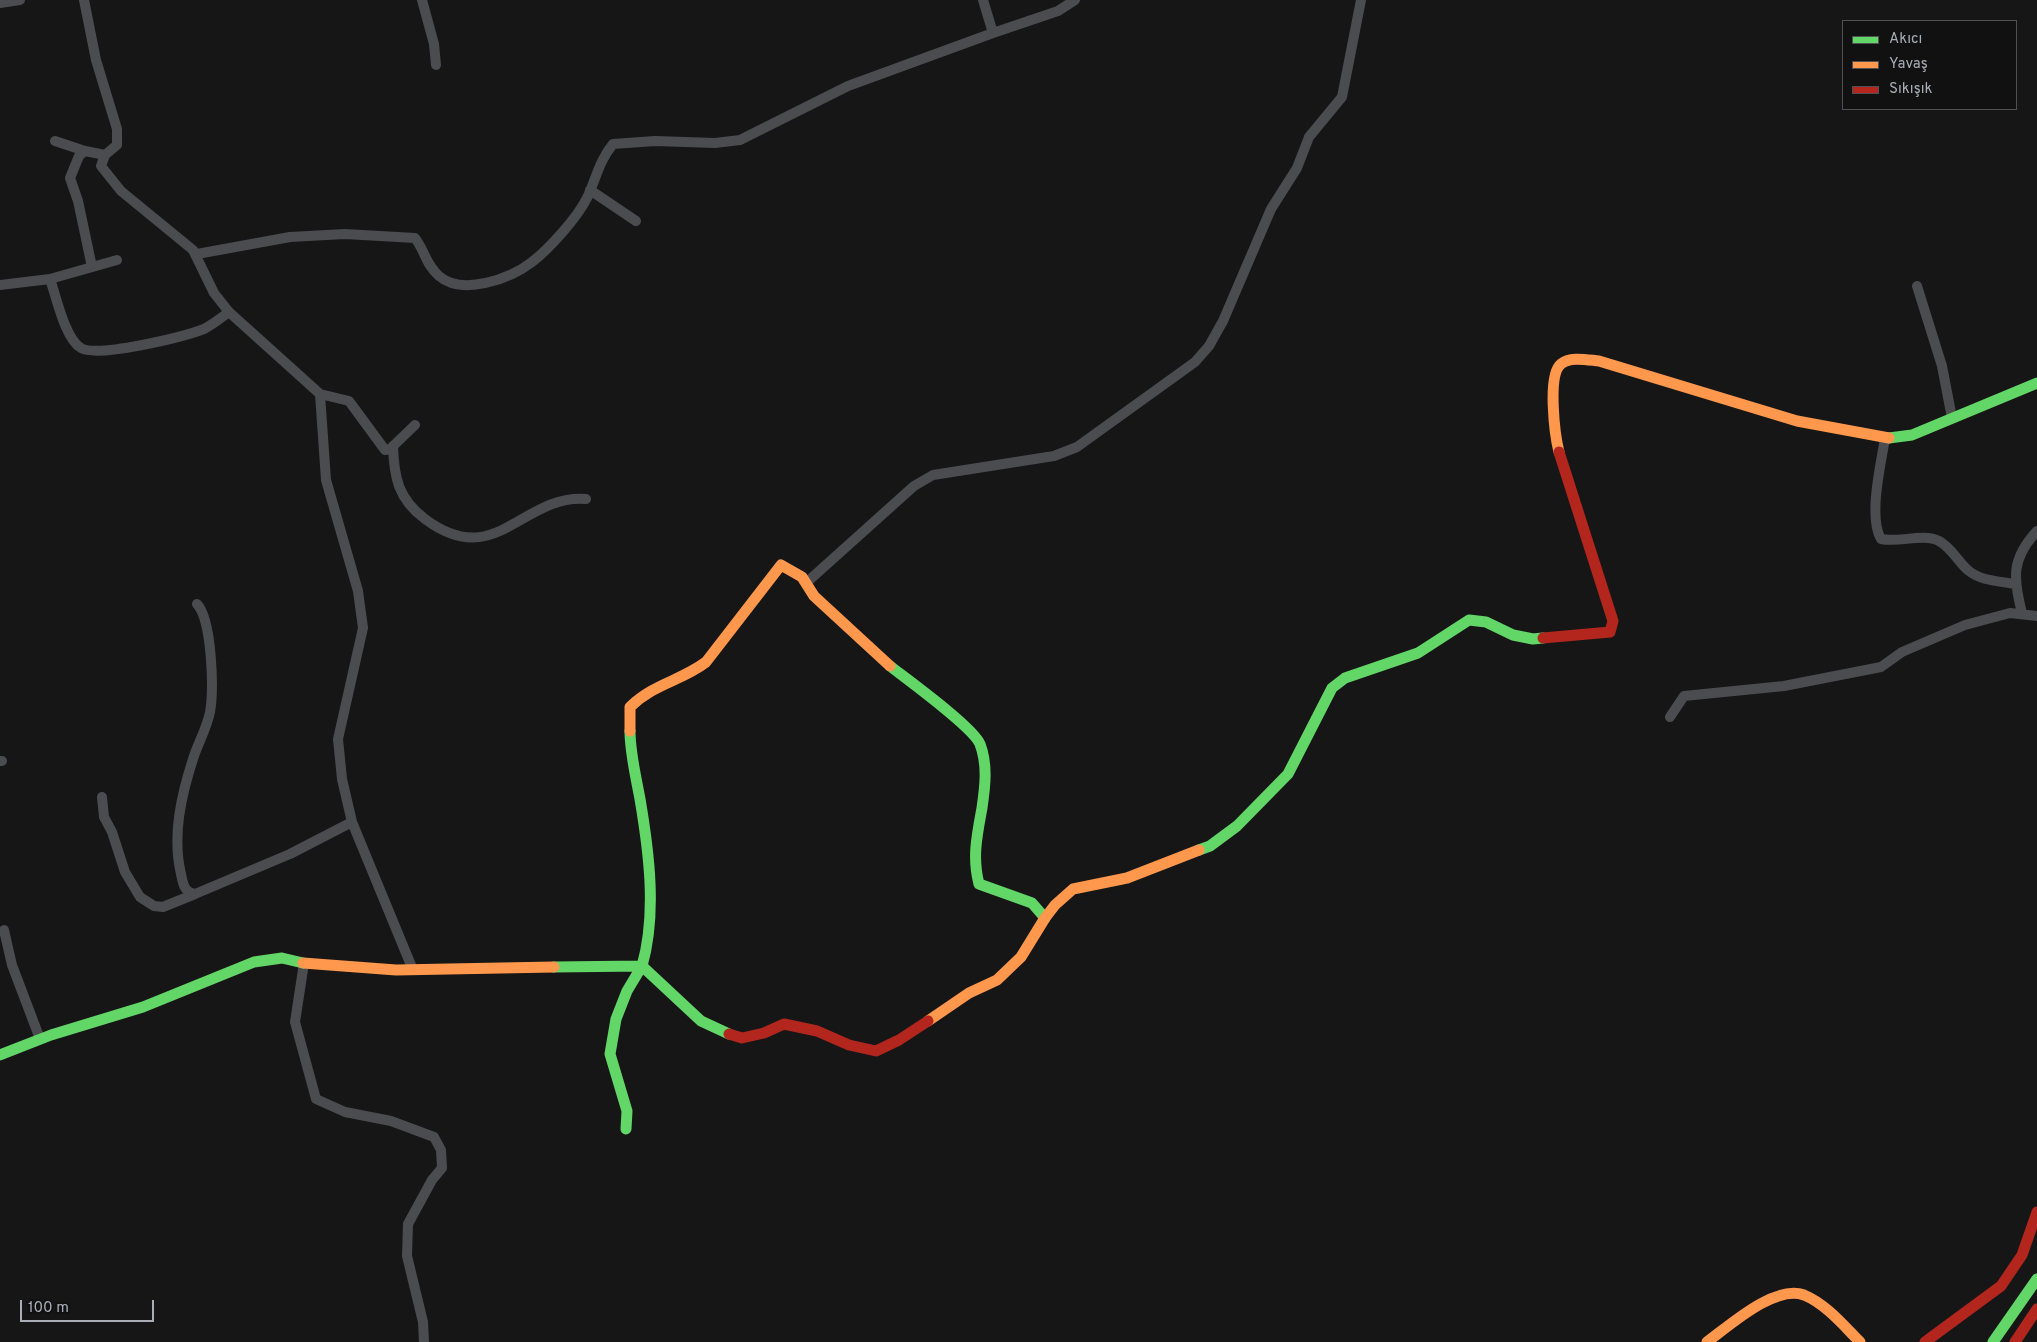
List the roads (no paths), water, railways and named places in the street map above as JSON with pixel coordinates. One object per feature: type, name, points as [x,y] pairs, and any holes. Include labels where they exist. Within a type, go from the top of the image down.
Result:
[{"type":"main road","points":[[0,1055],[40,1039],[143,1007],[254,962],[282,958],[304,963],[413,970],[642,966],[701,1021],[724,1033],[742,1038],[764,1033],[784,1024],[817,1031],[849,1044],[876,1051],[899,1040],[969,993],[997,980],[1022,957],[1055,905],[1073,889],[1099,882],[1127,878],[1156,868],[1210,846],[1237,826],[1288,774],[1332,688],[1345,678],[1418,653],[1469,620],[1486,622],[1514,635],[1533,639],[1610,632],[1613,621],[1556,441],[1553,388],[1557,369],[1561,363],[1573,359],[1599,360],[1797,421],[1885,438],[1912,435],[2037,383]]},
{"type":"main road","points":[[626,1129],[627,1110],[610,1054],[616,1019],[627,991],[642,966],[647,950],[650,914],[646,834],[630,739],[630,707],[642,695],[659,684],[697,670],[706,662],[781,565],[802,577],[814,596],[874,653],[949,713],[979,742],[984,759],[986,782],[974,853],[975,870],[979,884],[990,892],[1027,900],[1039,906],[1046,918]]},
{"type":"main road","points":[[1926,1342],[2001,1286],[2022,1255],[2037,1212]]},
{"type":"main road","points":[[1993,1342],[2037,1279]]},
{"type":"main road","points":[[1707,1342],[1766,1299],[1797,1293],[1830,1311],[1860,1342]]},
{"type":"main road","points":[[2015,1342],[2037,1309]]},
{"type":"street","points":[[0,3],[20,0]]},
{"type":"street","points":[[84,0],[96,60],[117,129],[117,144],[105,155],[101,166],[121,191],[197,254],[214,293],[229,312],[320,394],[348,401],[385,450],[393,446],[415,425]]},
{"type":"street","points":[[422,0],[434,44],[436,65]]},
{"type":"street","points":[[983,0],[993,34]]},
{"type":"street","points":[[197,254],[290,237],[345,234],[415,238],[420,245],[426,263],[440,278],[459,285],[474,284],[505,276],[532,262],[565,228],[586,200],[603,156],[613,144],[655,141],[715,143],[740,140],[848,86],[1058,11],[1075,0]]},
{"type":"street","points":[[806,583],[914,486],[933,475],[1054,456],[1077,447],[1195,362],[1209,346],[1223,321],[1271,209],[1297,168],[1309,137],[1342,96],[1361,0]]},
{"type":"street","points":[[55,141],[85,151],[105,155]]},
{"type":"street","points":[[85,151],[79,156],[70,178],[78,201],[92,267]]},
{"type":"street","points":[[590,190],[636,221]]},
{"type":"street","points":[[0,285],[50,279],[116,260]]},
{"type":"street","points":[[50,279],[70,337],[81,348],[105,351],[170,338],[205,328],[229,312]]},
{"type":"street","points":[[1917,286],[1942,366],[1952,418]]},
{"type":"street","points":[[320,394],[326,480],[358,591],[363,628],[338,739],[342,779],[352,822],[413,970]]},
{"type":"street","points":[[1885,438],[1876,498],[1877,531],[1881,538],[1893,542],[1926,538],[1938,540],[1970,572],[1988,580],[2014,584]]},
{"type":"street","points":[[393,446],[395,477],[402,494],[418,514],[441,531],[457,536],[484,538],[544,508],[575,498],[586,498]]},
{"type":"street","points":[[2022,613],[2014,584],[2018,559],[2026,542],[2037,530]]},
{"type":"street","points":[[195,894],[189,892],[184,887],[177,857],[177,834],[183,793],[210,712],[208,636],[203,610],[197,604]]},
{"type":"street","points":[[1670,717],[1684,696],[1784,686],[1881,667],[1902,652],[1965,625],[2010,613],[2037,616]]},
{"type":"street","points":[[102,797],[104,817],[112,832],[125,872],[140,897],[154,906],[163,907],[290,854],[352,822]]},
{"type":"street","points":[[4,930],[12,965],[40,1039]]},
{"type":"street","points":[[304,963],[294,1022],[316,1099],[345,1112],[391,1121],[434,1137],[440,1150],[442,1168],[432,1180],[408,1224],[406,1256],[423,1322],[424,1342]]}]
